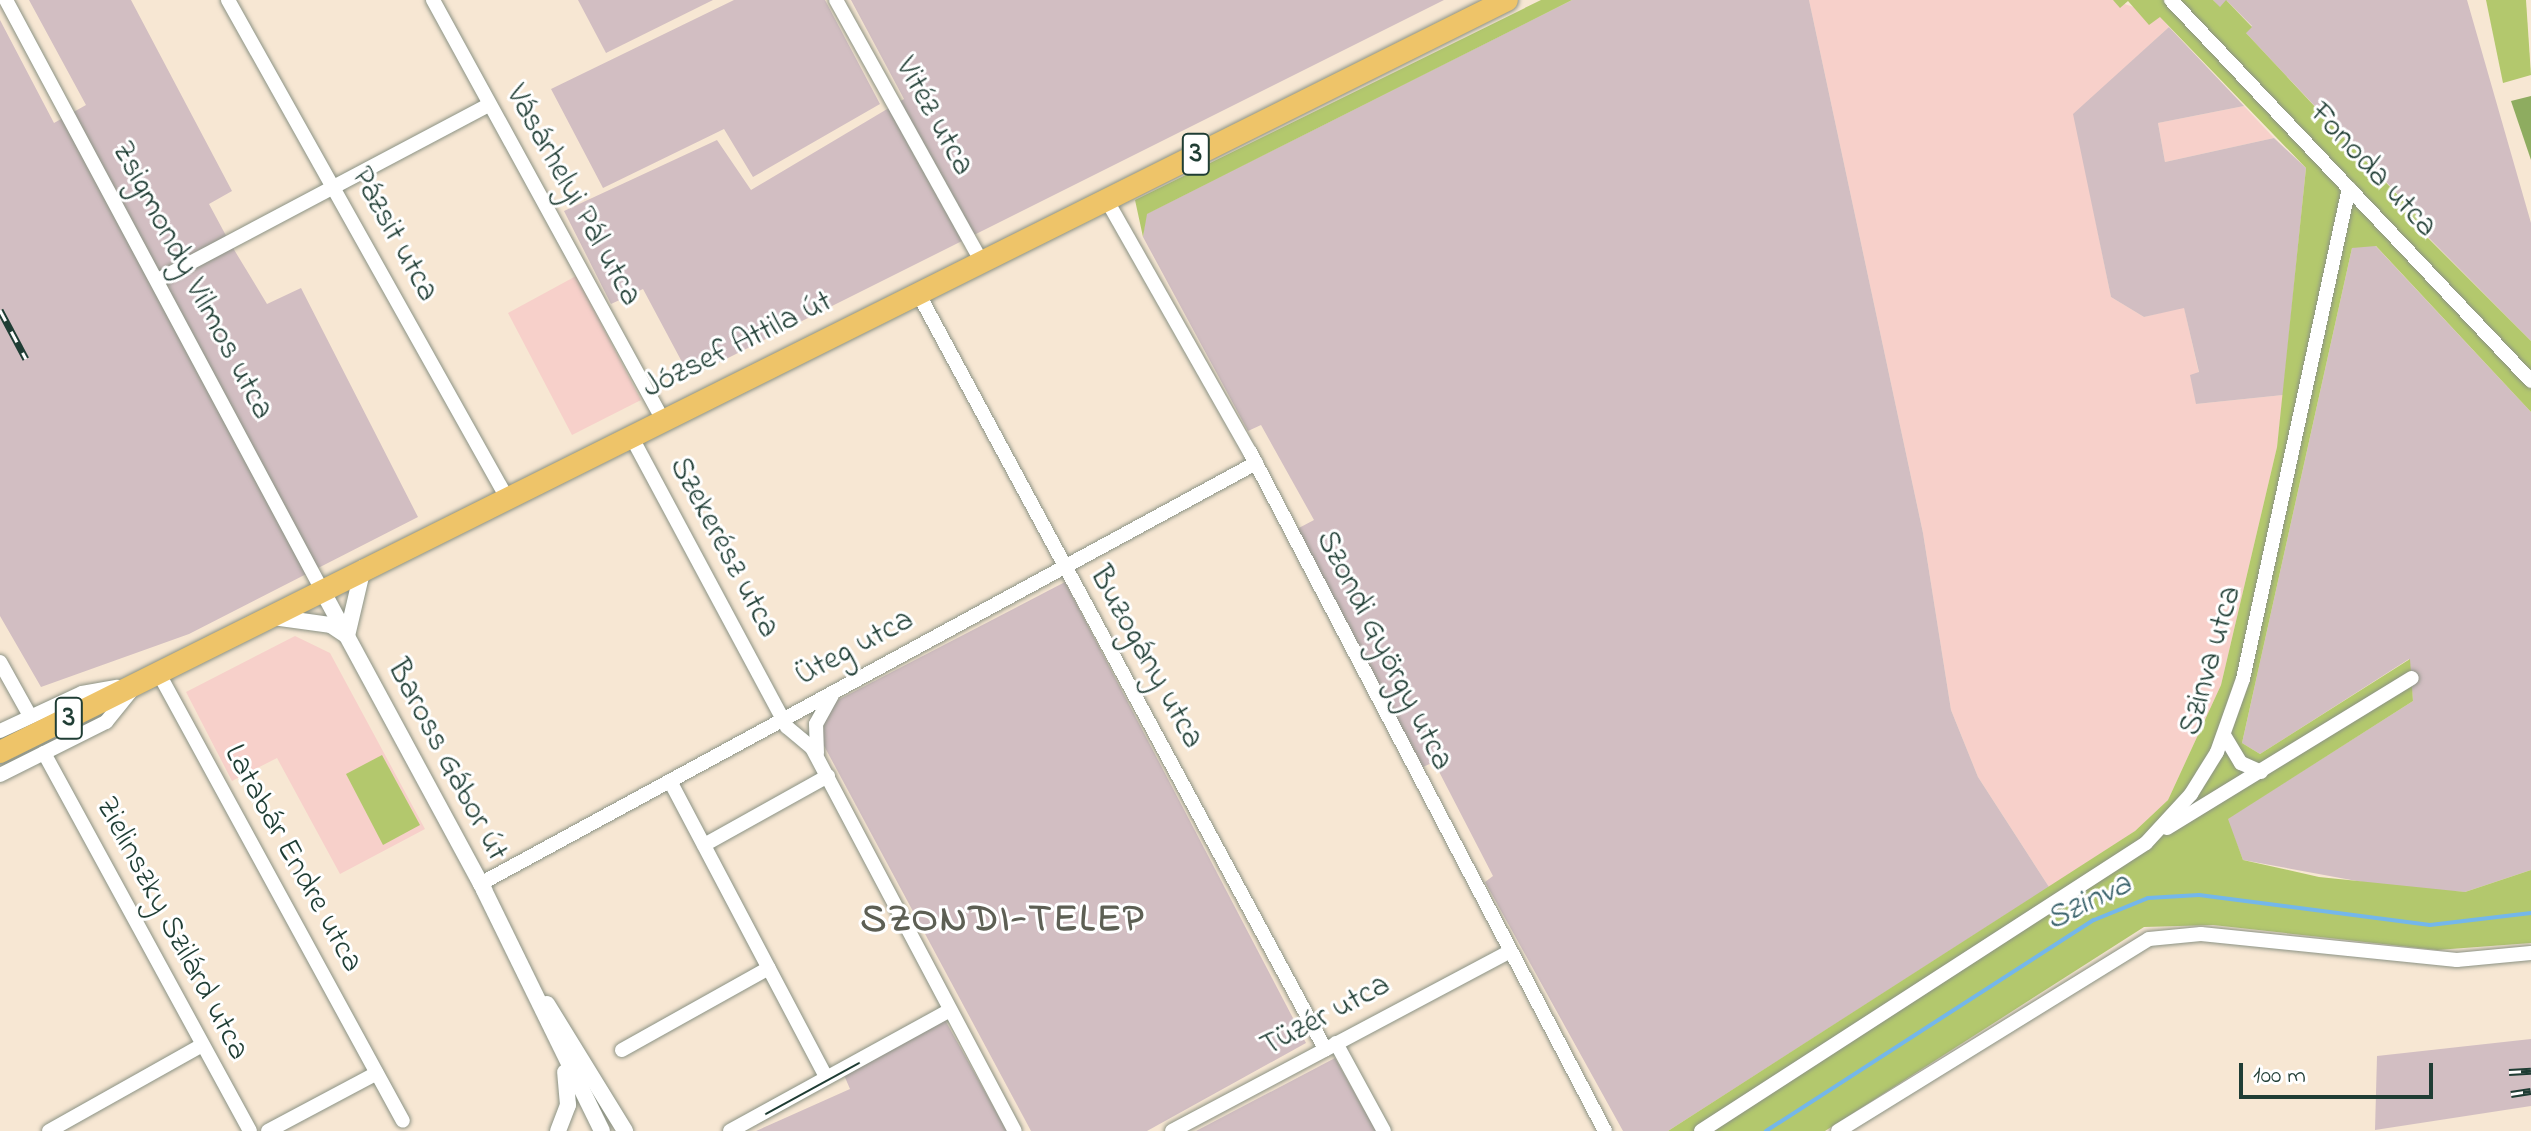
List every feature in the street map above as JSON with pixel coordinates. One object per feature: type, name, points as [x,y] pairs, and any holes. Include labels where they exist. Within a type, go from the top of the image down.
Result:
[{"type":"main road","name":"József Attila út","points":[[0,752],[363,568],[1507,0]]},
{"type":"street","name":"Zsigmondy Vilmos utca","points":[[6,0],[322,590]]},
{"type":"street","name":"Pázsit utca","points":[[228,0],[507,498]]},
{"type":"street","name":"Vásárhelyi Pál utca","points":[[433,0],[663,420]]},
{"type":"street","name":"Vitéz utca","points":[[836,0],[981,261]]},
{"type":"street","name":"Fonoda utca","points":[[2171,0],[2531,381]]},
{"type":"street","points":[[158,280],[489,105]]},
{"type":"street","name":"Szinva utca","points":[[1701,1131],[2162,831],[2224,735],[2349,188]]},
{"type":"street","name":"Szondi György utca","points":[[1106,199],[1256,463],[1507,953],[1605,1131]]},
{"type":"street","name":"Buzogány utca","points":[[918,293],[1064,568],[1330,1046],[1384,1131]]},
{"type":"street","name":"Szekerész utca","points":[[631,436],[783,719],[824,770],[1015,1131]]},
{"type":"street","name":"Üteg utca","points":[[480,884],[1256,463]]},
{"type":"street","points":[[269,617],[331,625],[347,636],[363,568]]},
{"type":"street","name":"Baross Gábor út","points":[[322,590],[519,959],[596,1127]]},
{"type":"street","points":[[0,662],[30,716]]},
{"type":"street","name":"Latabár Endre utca","points":[[158,672],[403,1121]]},
{"type":"street","points":[[2162,831],[2412,678]]},
{"type":"street","points":[[0,731],[82,693],[138,683]]},
{"type":"street","points":[[0,775],[106,722],[138,683]]},
{"type":"street","name":"Szekerész utca","points":[[824,770],[817,718],[842,688]]},
{"type":"street","points":[[2224,735],[2241,763],[2261,772]]},
{"type":"street","name":"Zielinszky Szilárd utca","points":[[44,753],[250,1131]]},
{"type":"street","points":[[704,845],[824,770]]},
{"type":"street","points":[[670,781],[826,1077]]},
{"type":"street","points":[[1838,1131],[2123,950],[2201,934],[2457,960],[2531,953]]},
{"type":"street","name":"Tüzér utca","points":[[1172,1131],[1507,953]]},
{"type":"street","name":"Baross Gábor út","points":[[519,959],[625,1131]]},
{"type":"street","points":[[622,1050],[769,968]]},
{"type":"street","points":[[730,1131],[950,1010]]},
{"type":"street","points":[[49,1131],[202,1045]]},
{"type":"street","points":[[558,1131],[569,1092],[561,1055]]},
{"type":"street","points":[[268,1131],[377,1073]]},
{"type":"street","points":[[594,1079],[596,1127]]},
{"type":"shaded area","points":[[29,0],[131,0],[232,191],[209,204],[230,243],[267,304],[301,288],[418,517],[189,634],[41,687],[0,616],[0,20],[54,123],[86,105]]},
{"type":"shaded area","points":[[578,0],[713,0],[606,53]]},
{"type":"shaded area","points":[[734,0],[825,0],[880,104],[753,177],[724,129],[603,188],[551,89]]},
{"type":"shaded area","points":[[851,0],[1444,0],[690,377],[643,289],[611,304],[564,211],[717,140],[751,190],[904,99]]},
{"type":"shaded area","points":[[1572,0],[1809,0],[1923,533],[1951,710],[1978,777],[2049,887],[1668,1131],[1623,1131],[1485,882],[1493,876],[1434,762],[1423,767],[1295,530],[1314,520],[1261,425],[1248,431],[1143,237],[1146,214]]},
{"type":"shaded area","points":[[1809,0],[2113,0],[2160,16],[2169,27],[2074,114],[2111,297],[2144,317],[2184,307],[2199,373],[2196,404],[2283,395],[2277,447],[2221,685],[2168,800],[2135,831],[2049,887],[1978,777],[1951,710],[1923,533]]},
{"type":"shaded area","points":[[2213,0],[2467,0],[2531,223],[2531,341],[2417,226],[2422,220],[2245,32],[2252,26],[2227,1],[2220,8]]},
{"type":"shaded area","points":[[2169,27],[2244,106],[2158,123],[2165,162],[2274,138],[2306,168],[2283,395],[2196,404],[2190,375],[2199,372],[2184,308],[2144,317],[2111,297],[2073,114]]},
{"type":"shaded area","points":[[2244,106],[2274,138],[2165,162],[2158,123]]},
{"type":"shaded area","points":[[2371,241],[2531,412],[2531,870],[2465,892],[2395,888],[2243,860],[2227,819],[2413,701],[2409,659],[2260,754],[2242,743],[2352,248]]},
{"type":"shaded area","points":[[576,276],[641,400],[572,435],[508,313]]},
{"type":"shaded area","points":[[1065,582],[1306,1043],[1147,1131],[1031,1131],[822,742],[825,716],[838,700]]},
{"type":"shaded area","points":[[295,636],[330,653],[425,829],[340,874],[277,758],[232,781],[186,692]]},
{"type":"shaded area","points":[[945,1020],[1007,1131],[756,1131],[850,1089],[844,1075]]},
{"type":"shaded area","points":[[2531,1039],[2531,1106],[2375,1130],[2377,1056]]},
{"type":"shaded area","points":[[1335,1058],[1376,1131],[1196,1131]]},
{"type":"green space","points":[[1541,0],[1572,0],[1147,214],[1143,237],[1135,200]]},
{"type":"green space","points":[[2113,0],[2213,0],[2220,7],[2226,0],[2252,27],[2246,33],[2422,221],[2417,227],[2531,341],[2531,412],[2376,246],[2352,248],[2242,743],[2260,754],[2410,659],[2413,701],[2228,819],[2243,860],[2319,877],[2465,892],[2531,870],[2531,943],[2437,950],[2213,925],[2144,927],[1825,1131],[1668,1131],[2135,831],[2168,800],[2221,685],[2277,447],[2306,168],[2160,17],[2149,25],[2128,1],[2120,8]]},
{"type":"green space","points":[[2486,0],[2526,0],[2531,75],[2503,83]]},
{"type":"green space","points":[[2531,96],[2531,160],[2511,101]]},
{"type":"green space","points":[[382,755],[420,825],[383,845],[346,774]]},
{"type":"waterway","name":"Szinva","points":[[1766,1131],[2094,920],[2148,898],[2199,895],[2430,925],[2531,913]]},
{"type":"tram line","points":[[766,1114],[859,1063]]},
{"type":"railway","points":[[0,310],[26,359]]},
{"type":"railway","points":[[2509,1072],[2531,1071]]},
{"type":"railway","points":[[2511,1094],[2531,1091]]},
{"type":"district","name":"SZONDI-TELEP","points":[[1003,921]]}]
